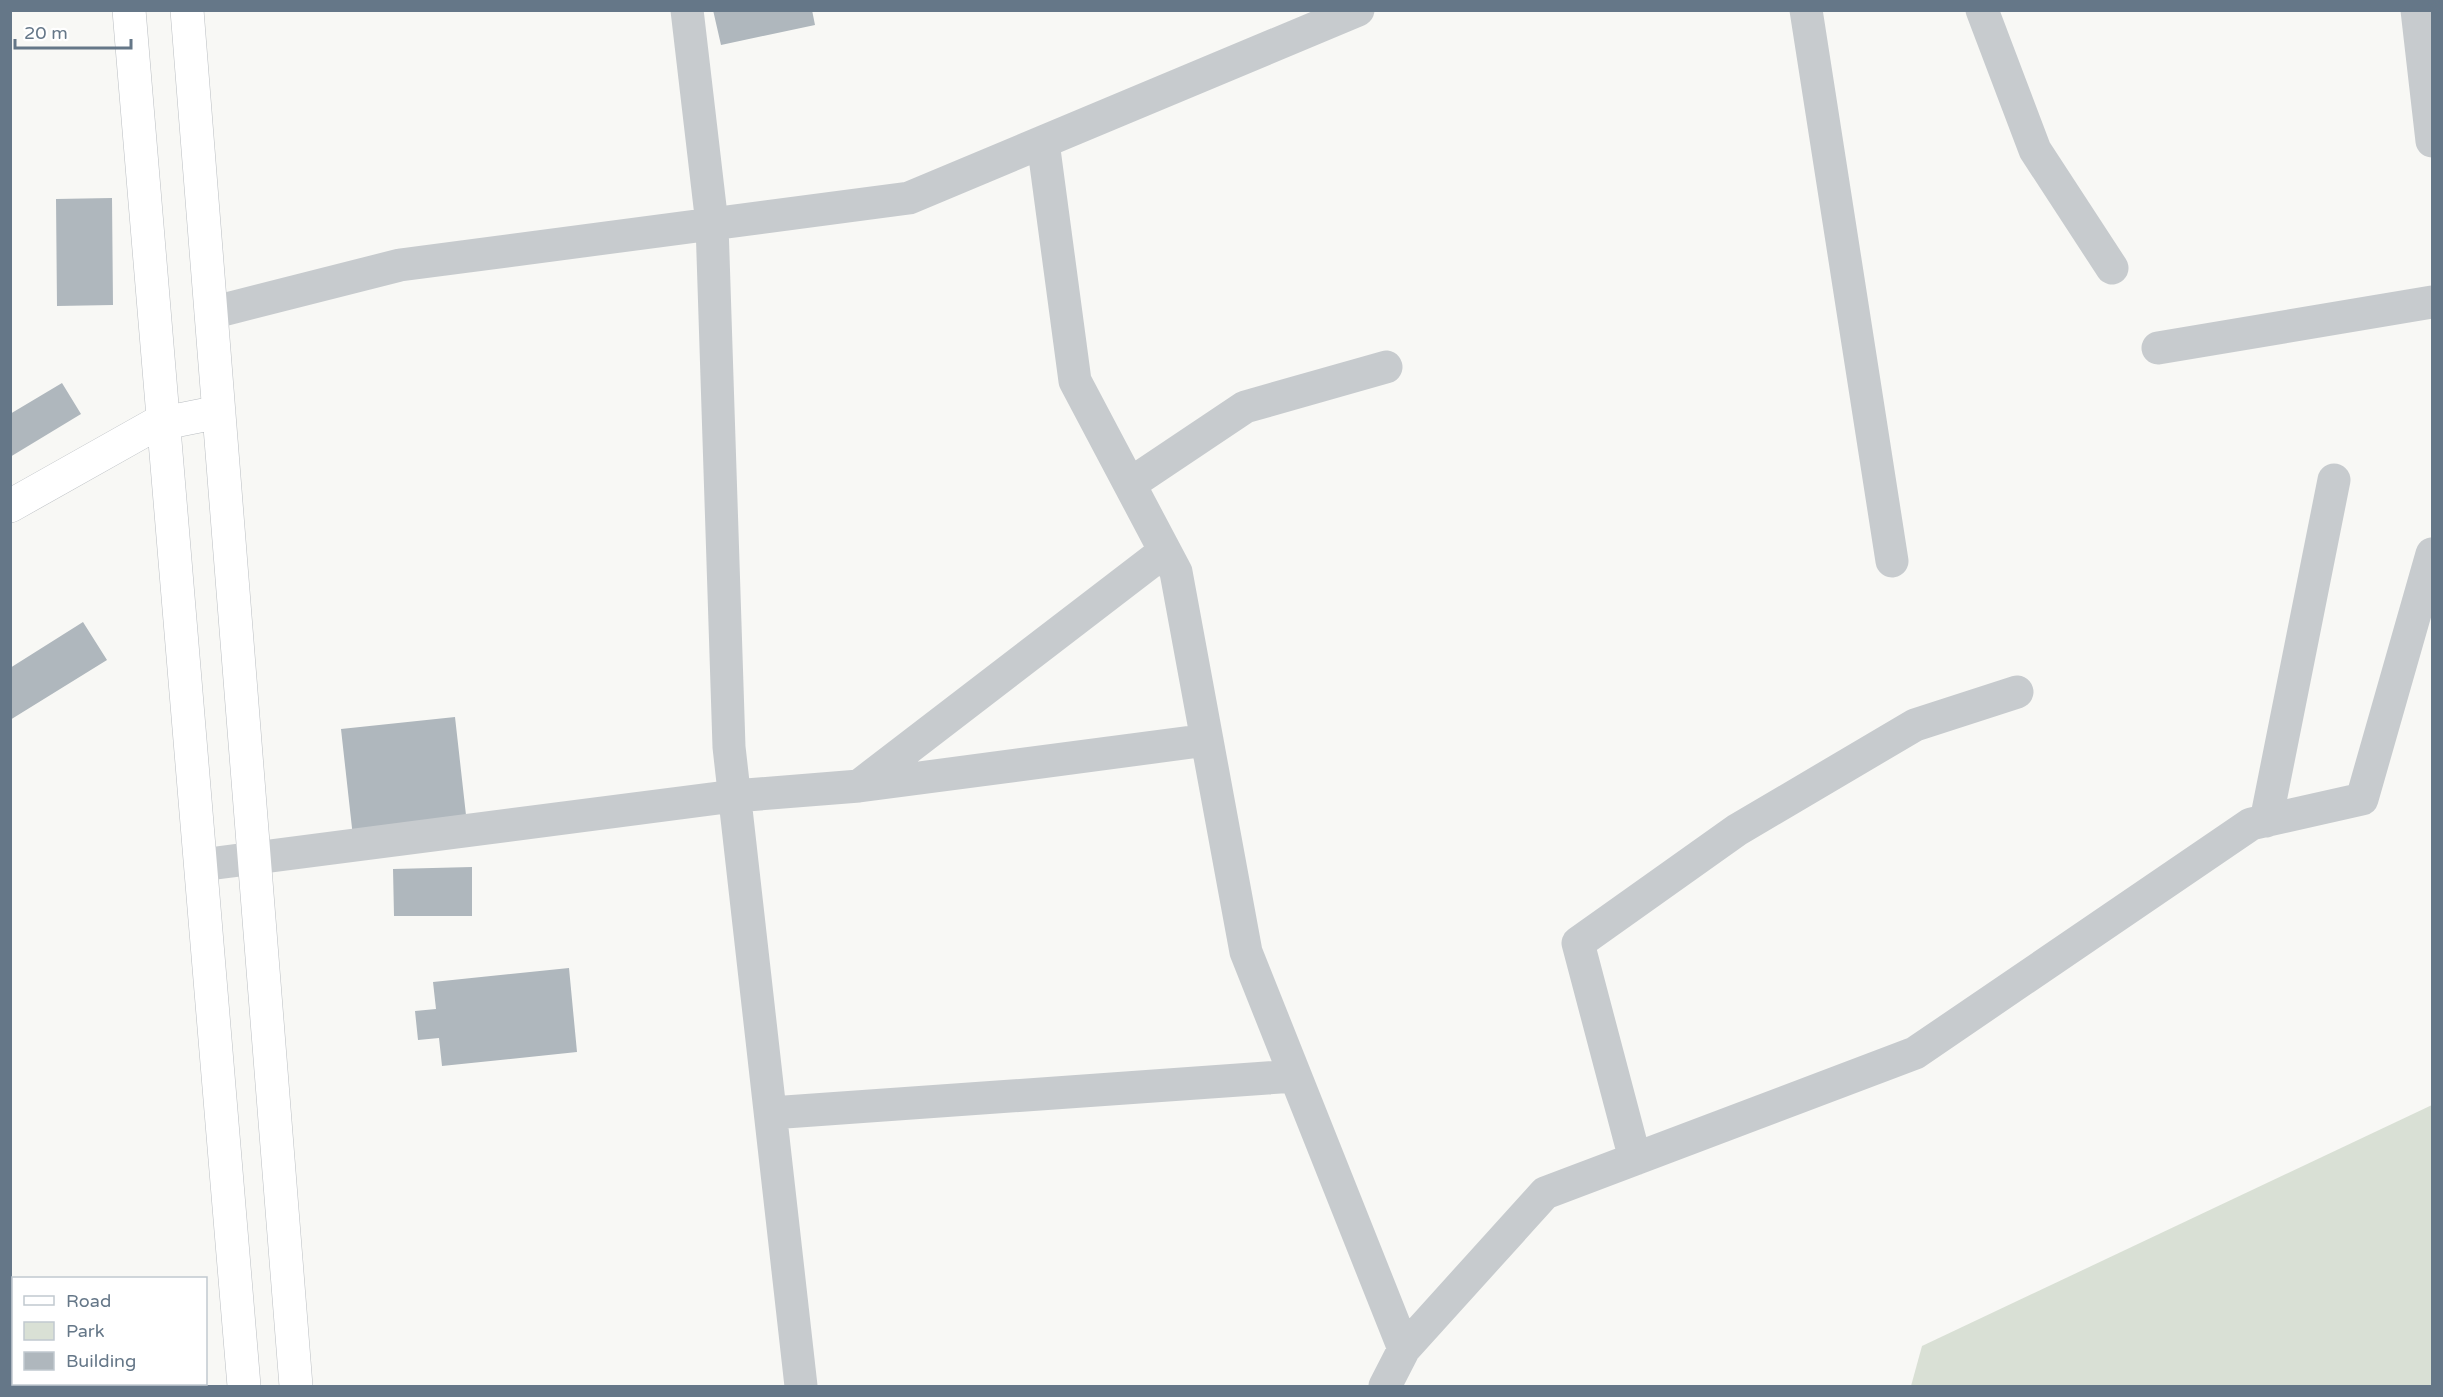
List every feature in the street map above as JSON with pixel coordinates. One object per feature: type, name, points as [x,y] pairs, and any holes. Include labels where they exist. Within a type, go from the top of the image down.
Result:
[{"type":"main road","points":[[129,10],[244,1386]]},
{"type":"main road","points":[[187,10],[296,1386]]},
{"type":"main road","points":[[10,506],[154,425],[219,412]]},
{"type":"street","points":[[687,10],[712,224],[729,747],[801,1386]]},
{"type":"street","points":[[211,313],[400,265],[909,198],[1358,10]]},
{"type":"street","points":[[1806,10],[1892,561]]},
{"type":"street","points":[[1982,10],[2035,150],[2112,268]]},
{"type":"street","points":[[2417,10],[2433,141]]},
{"type":"street","points":[[1043,142],[1075,381],[1176,572],[1246,952],[1404,1349]]},
{"type":"street","points":[[2158,348],[2433,302]]},
{"type":"street","points":[[1130,484],[1245,407],[1386,367]]},
{"type":"street","points":[[2266,821],[2334,480]]},
{"type":"street","points":[[859,786],[1165,550]]},
{"type":"street","points":[[1385,1386],[1404,1349],[1545,1193],[1915,1053],[2251,824],[2362,799],[2433,554]]},
{"type":"street","points":[[1635,1159],[1578,943],[1737,830],[1915,725],[2017,692]]},
{"type":"street","points":[[201,865],[734,796],[859,786],[1207,740]]},
{"type":"street","points":[[771,1113],[1295,1076]]},
{"type":"green space","points":[[2432,1105],[2432,1386],[1911,1386],[1922,1346]]},
{"type":"building","points":[[713,10],[812,10],[815,25],[721,45]]},
{"type":"building","points":[[112,198],[113,305],[57,306],[56,199]]},
{"type":"building","points":[[62,383],[81,414],[10,457],[10,414]]},
{"type":"building","points":[[83,622],[107,660],[10,720],[10,668]]},
{"type":"building","points":[[455,717],[467,824],[353,837],[341,729]]},
{"type":"building","points":[[472,867],[472,916],[394,916],[393,869]]},
{"type":"building","points":[[569,968],[577,1052],[442,1066],[439,1038],[418,1040],[415,1011],[436,1009],[433,982]]}]
